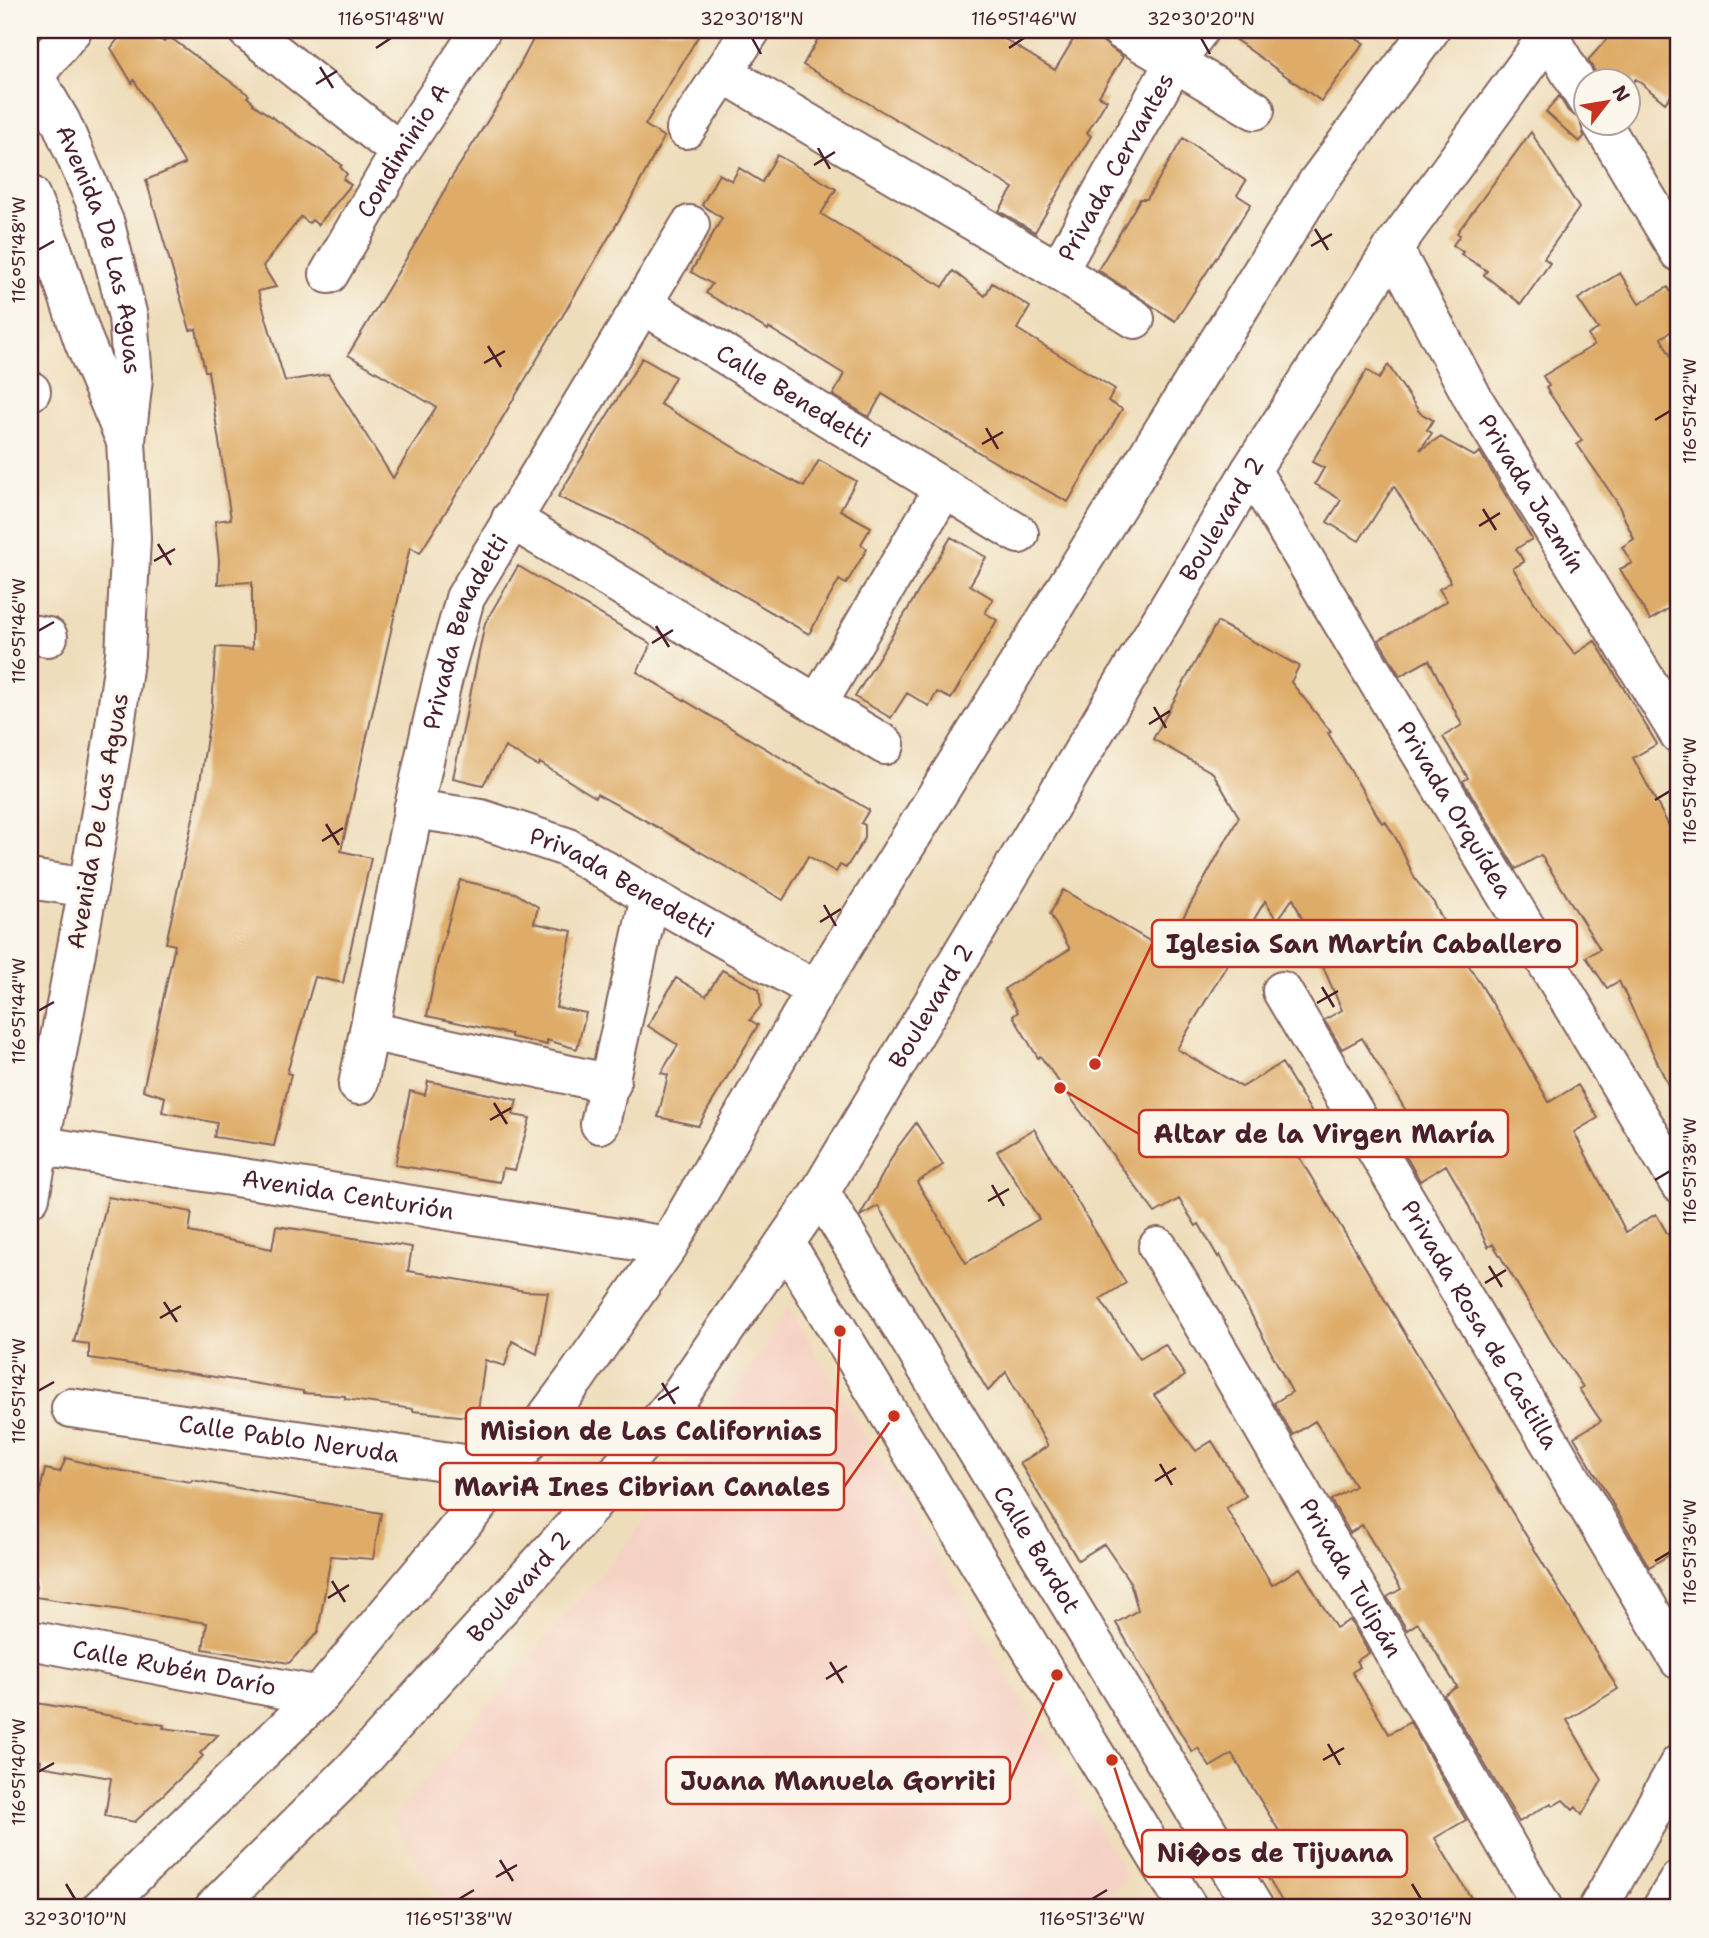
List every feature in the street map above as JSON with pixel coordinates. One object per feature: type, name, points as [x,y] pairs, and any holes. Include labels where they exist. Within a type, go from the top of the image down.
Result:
[{"type":"street","points":[[32,72],[72,30]]},
{"type":"street","points":[[247,30],[400,152]]},
{"type":"street","name":"Condiminio A","points":[[329,274],[400,152],[481,30]]},
{"type":"street","points":[[686,129],[751,30]]},
{"type":"street","name":"Privada Cervantes","points":[[1121,30],[1255,110]]},
{"type":"street","name":"Privada Cervantes","points":[[1058,271],[1174,63],[1199,30]]},
{"type":"street","points":[[70,1908],[106,1904],[319,1696],[507,1470],[575,1379],[668,1246],[816,990],[1317,183],[1430,30]]},
{"type":"street","points":[[1550,32],[1572,72]]},
{"type":"street","name":"Boulevard 2","points":[[214,1908],[353,1770],[573,1527],[676,1401],[820,1192],[1251,470],[1393,248],[1550,32]]},
{"type":"street","name":"Avenida De Las Aguas","points":[[30,1197],[35,1145],[88,888],[125,654],[131,538],[126,441],[133,378],[128,317],[105,224],[61,122],[32,72]]},
{"type":"street","name":"Privada Cervantes","points":[[723,73],[1135,319]]},
{"type":"street","points":[[1609,136],[1679,252]]},
{"type":"street","name":"Avenida De Las Aguas","points":[[30,195],[51,246],[84,342],[126,441]]},
{"type":"street","name":"Privada Benadetti","points":[[358,1085],[413,809],[439,691],[465,597],[690,225]]},
{"type":"street","name":"Privada Jazmín","points":[[1393,248],[1475,402],[1679,734]]},
{"type":"street","name":"Calle Benedetti","points":[[644,305],[1019,534]]},
{"type":"street","name":"Privada Orquídea","points":[[1251,470],[1679,1184]]},
{"type":"street","points":[[817,705],[944,488]]},
{"type":"street","points":[[511,519],[885,745]]},
{"type":"street","name":"Privada Benedetti","points":[[413,809],[481,819],[566,847],[816,990]]},
{"type":"street","points":[[30,879],[88,888]]},
{"type":"street","points":[[600,1124],[611,1084],[650,897]]},
{"type":"street","name":"Privada Rosa de Castilla","points":[[1282,991],[1679,1660]]},
{"type":"street","points":[[369,1031],[611,1084]]},
{"type":"street","name":"Avenida Centurión","points":[[35,1145],[668,1246]]},
{"type":"street","name":"Calle Bardot","points":[[820,1192],[1254,1908]]},
{"type":"street","points":[[786,1244],[1188,1908]]},
{"type":"street","name":"Privada Tulipán","points":[[1158,1247],[1544,1908]]},
{"type":"street","name":"Calle Pablo Neruda","points":[[71,1408],[507,1470]]},
{"type":"street","name":"Calle Rubén Darío","points":[[30,1640],[319,1696]]},
{"type":"street","points":[[1598,1908],[1679,1764]]},
{"type":"street","points":[[1662,1908],[1679,1880]]},
{"type":"shaded area","points":[[788,1306],[1129,1880],[1082,1908],[447,1908],[391,1820],[627,1543],[689,1460]]},
{"type":"building","points":[[125,30],[147,30],[164,42],[168,36],[249,95],[247,97],[253,104],[342,165],[340,167],[347,174],[343,179],[351,185],[318,225],[301,217],[263,266],[276,287],[258,291],[285,381],[328,374],[393,478],[436,407],[348,355],[421,234],[450,180],[504,95],[538,30],[702,30],[645,125],[664,137],[626,208],[420,553],[410,547],[341,851],[371,858],[343,983],[315,977],[287,1073],[291,1074],[274,1146],[214,1137],[217,1123],[162,1112],[165,1097],[143,1090],[175,945],[166,943],[198,795],[212,705],[216,647],[252,649],[252,582],[218,584],[219,560],[215,521],[231,519],[208,371],[205,371],[196,329],[190,330],[146,180],[185,164],[134,80],[132,83],[111,48]]},
{"type":"building","points":[[823,30],[990,30],[1055,70],[1079,30],[1099,30],[1102,41],[1123,57],[1099,96],[1107,100],[1087,133],[1091,136],[1035,232],[999,211],[1013,188],[803,65]]},
{"type":"building","points":[[1222,30],[1339,30],[1364,43],[1321,101]]},
{"type":"building","points":[[1615,30],[1679,30],[1679,86],[1665,103],[1642,84],[1642,66],[1592,66],[1588,60]]},
{"type":"building","points":[[1559,96],[1572,114],[1572,136],[1546,112]]},
{"type":"building","points":[[1531,132],[1579,208],[1544,258],[1550,263],[1521,304],[1484,275],[1487,271],[1461,254],[1463,252],[1453,245],[1460,235],[1457,233]]},
{"type":"building","points":[[1572,136],[1584,136],[1579,142]]},
{"type":"building","points":[[1183,138],[1246,181],[1237,195],[1251,204],[1175,321],[1098,270],[1140,199],[1147,199]]},
{"type":"building","points":[[777,155],[836,189],[821,214],[943,287],[953,271],[985,296],[992,283],[1030,307],[1017,329],[1115,389],[1108,401],[1122,409],[1068,502],[998,464],[882,394],[869,417],[833,395],[844,374],[706,293],[712,284],[691,272],[722,218],[702,205],[719,174],[732,181],[739,168],[762,182]]},
{"type":"building","points":[[1620,273],[1639,304],[1668,287],[1679,306],[1679,326],[1661,338],[1679,372],[1679,602],[1650,620],[1620,569],[1632,563],[1622,547],[1634,539],[1617,502],[1577,444],[1582,441],[1546,388],[1549,386],[1543,376],[1594,345],[1588,335],[1598,329],[1578,299]]},
{"type":"building","points":[[642,358],[675,377],[660,404],[772,470],[804,487],[819,460],[856,481],[840,510],[871,527],[861,544],[867,549],[846,584],[839,580],[809,634],[620,524],[558,497]]},
{"type":"building","points":[[1388,365],[1420,413],[1433,420],[1427,430],[1432,433],[1420,450],[1440,437],[1474,456],[1480,452],[1532,539],[1516,549],[1524,562],[1513,568],[1536,605],[1575,654],[1595,641],[1657,744],[1633,758],[1668,824],[1679,817],[1679,1108],[1619,981],[1607,988],[1586,957],[1600,949],[1541,855],[1516,869],[1463,781],[1468,778],[1443,737],[1462,725],[1429,660],[1400,676],[1379,640],[1447,601],[1439,589],[1451,582],[1423,534],[1394,486],[1359,541],[1327,522],[1341,500],[1315,484],[1324,468],[1312,462],[1367,370],[1379,379]]},
{"type":"building","points":[[951,537],[986,557],[970,585],[993,599],[985,613],[997,620],[951,699],[937,692],[929,706],[907,693],[891,718],[855,697]]},
{"type":"building","points":[[518,566],[651,644],[637,672],[869,810],[861,823],[865,825],[865,838],[846,868],[840,865],[836,872],[808,856],[783,900],[661,829],[597,794],[595,797],[540,763],[538,766],[505,747],[483,785],[453,778],[485,623]]},
{"type":"building","points":[[1217,622],[1299,666],[1291,682],[1331,732],[1328,733],[1382,823],[1385,821],[1397,840],[1415,879],[1434,903],[1451,937],[1549,1102],[1578,1085],[1598,1118],[1574,1132],[1626,1232],[1656,1214],[1679,1254],[1679,1549],[1649,1567],[1574,1437],[1601,1421],[1579,1389],[1583,1387],[1551,1341],[1493,1244],[1488,1247],[1446,1165],[1420,1181],[1400,1146],[1420,1134],[1362,1038],[1342,1049],[1324,1020],[1342,1010],[1293,898],[1277,921],[1265,901],[1177,1049],[1242,1087],[1282,1063],[1321,1128],[1292,1145],[1618,1689],[1567,1720],[1602,1780],[1582,1815],[1576,1807],[1573,1810],[1563,1800],[1553,1806],[1551,1803],[1519,1822],[1444,1695],[1457,1687],[1418,1623],[1407,1630],[1387,1597],[1401,1589],[1362,1525],[1350,1533],[1331,1500],[1355,1486],[1315,1421],[1293,1435],[1274,1403],[1292,1392],[1220,1255],[1218,1257],[1199,1224],[1196,1226],[1179,1199],[1155,1213],[1040,1056],[1038,1058],[1013,1016],[1018,1012],[1004,989],[1070,949],[1050,914],[1063,890],[1165,950],[1239,817],[1213,773],[1153,739]]},
{"type":"building","points":[[460,880],[515,893],[538,907],[534,923],[572,931],[556,1007],[586,1013],[577,1049],[547,1040],[547,1045],[511,1037],[511,1034],[427,1016],[437,963]]},
{"type":"building","points":[[722,970],[759,989],[761,1006],[750,1020],[758,1025],[698,1126],[658,1117],[668,1075],[661,1073],[678,1045],[648,1026],[676,978],[706,996]]},
{"type":"building","points":[[428,1081],[517,1100],[513,1115],[530,1118],[515,1170],[503,1168],[500,1182],[395,1165],[410,1091],[425,1095]]},
{"type":"building","points":[[916,1123],[943,1165],[917,1182],[966,1263],[1039,1219],[997,1151],[1034,1129],[1126,1283],[1100,1299],[1140,1359],[1165,1344],[1185,1376],[1154,1395],[1196,1451],[1212,1441],[1246,1496],[1226,1508],[1272,1585],[1300,1568],[1336,1628],[1350,1620],[1369,1653],[1356,1661],[1360,1667],[1352,1672],[1389,1734],[1410,1722],[1466,1820],[1435,1838],[1477,1908],[1286,1908],[1250,1848],[1279,1831],[1232,1754],[1210,1767],[1198,1748],[1192,1752],[1116,1623],[1138,1610],[1130,1582],[1104,1544],[1078,1560],[1020,1463],[1048,1446],[1006,1372],[988,1391],[878,1206],[860,1216],[897,1148]]},
{"type":"building","points":[[108,1197],[192,1212],[189,1232],[272,1249],[276,1226],[412,1247],[408,1271],[525,1291],[548,1292],[537,1354],[512,1341],[505,1366],[485,1360],[477,1418],[413,1411],[345,1399],[345,1396],[303,1393],[89,1358],[89,1344],[74,1342]]},
{"type":"building","points":[[66,1458],[104,1468],[191,1482],[192,1480],[381,1513],[373,1559],[331,1556],[318,1632],[289,1663],[203,1649],[207,1623],[35,1597],[36,1581],[30,1580],[30,1536],[45,1469],[60,1472]]},
{"type":"building","points":[[37,1703],[164,1725],[163,1728],[218,1735],[200,1753],[203,1756],[135,1822],[105,1816],[111,1778],[40,1766],[41,1760],[30,1759]]},
{"type":"place","name":"Iglesia San Martín Caballero","points":[[1095,1064]]},
{"type":"place","name":"Altar de la Virgen María","points":[[1060,1088]]},
{"type":"place","name":"Mision de Las Californias","points":[[840,1331]]},
{"type":"place","name":"MariA Ines Cibrian Canales","points":[[894,1416]]},
{"type":"place","name":"Juana Manuela Gorriti","points":[[1057,1675]]},
{"type":"place","name":"Ni�os de Tijuana","points":[[1112,1760]]}]
